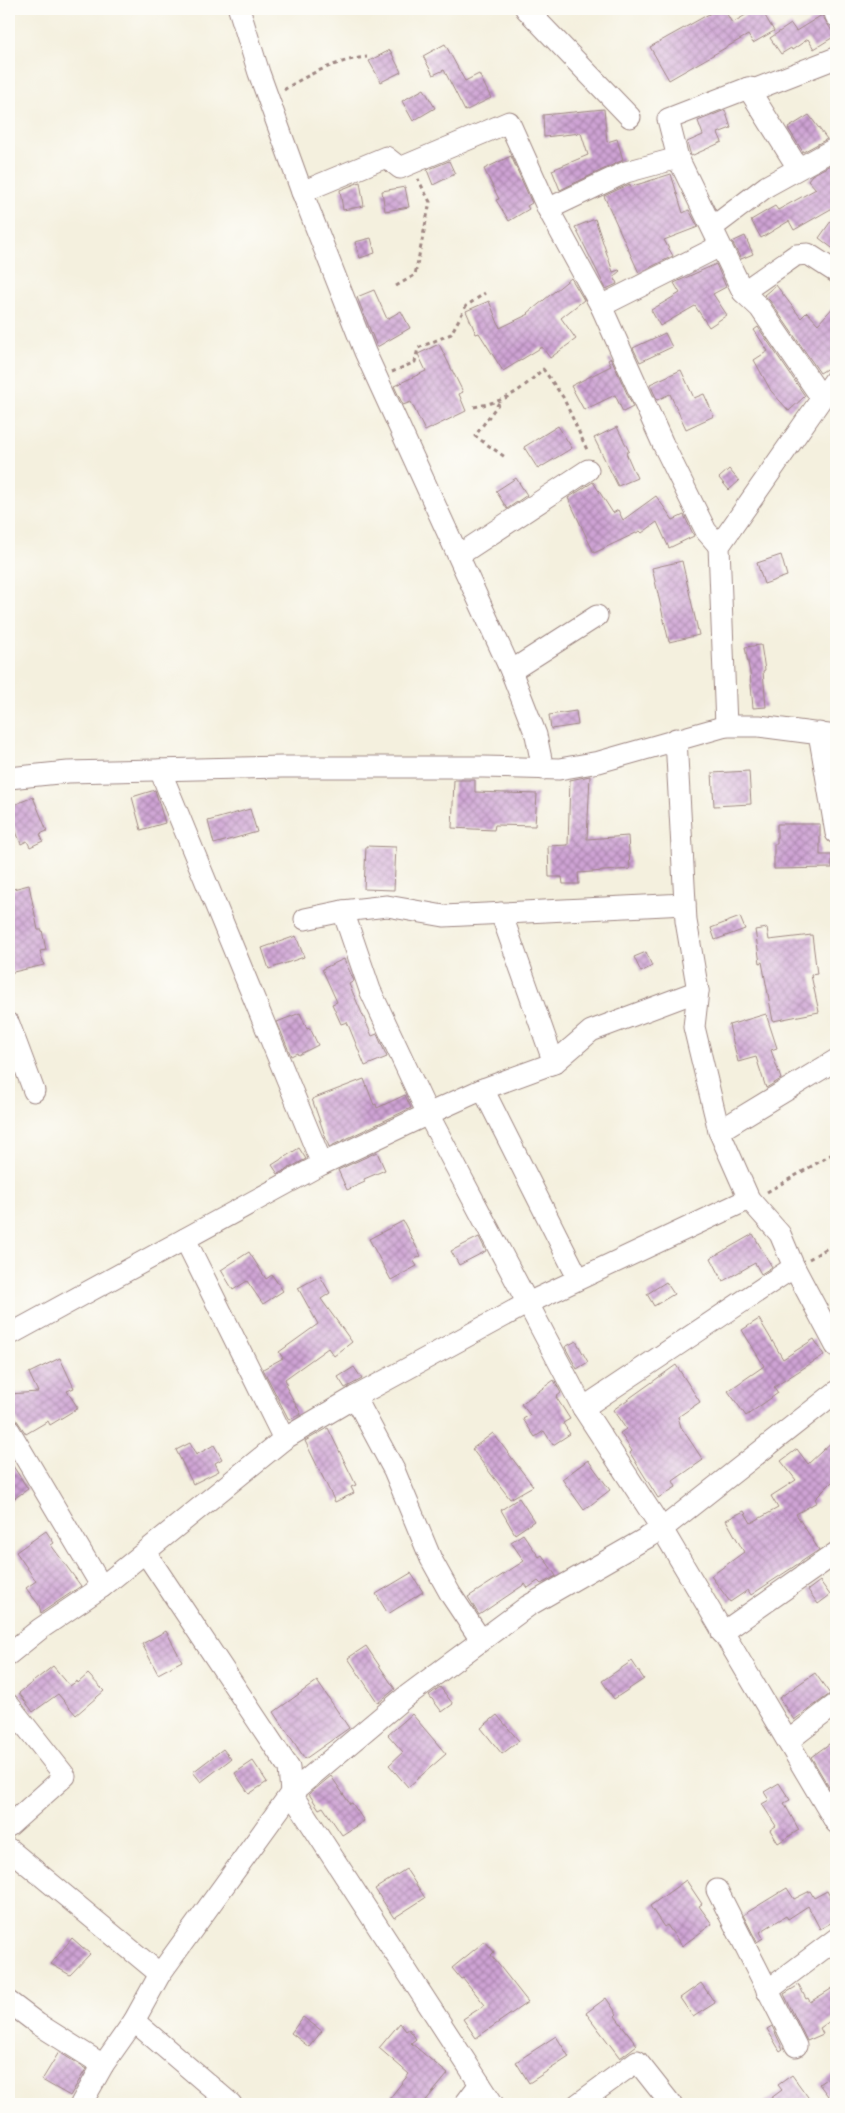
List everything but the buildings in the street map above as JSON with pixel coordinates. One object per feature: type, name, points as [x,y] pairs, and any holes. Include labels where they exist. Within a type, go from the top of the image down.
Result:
[{"type":"street","points":[[239,9],[302,192],[365,352],[511,671],[536,735],[543,769]]},
{"type":"street","points":[[834,9],[836,16]]},
{"type":"street","points":[[536,12],[630,117]]},
{"type":"street","points":[[821,397],[760,308],[743,292],[678,158],[668,119],[748,88],[756,89],[836,58]]},
{"type":"street","points":[[748,88],[798,168]]},
{"type":"street","points":[[302,192],[386,157],[400,168],[509,122],[548,209],[601,306],[663,444],[706,531],[719,546]]},
{"type":"street","points":[[601,306],[717,237],[767,186],[836,148]]},
{"type":"street","points":[[548,209],[626,172],[678,158]]},
{"type":"street","points":[[743,292],[796,255],[808,254],[836,272]]},
{"type":"street","points":[[726,726],[719,546],[836,378]]},
{"type":"street","points":[[459,555],[588,470]]},
{"type":"street","points":[[511,671],[597,616]]},
{"type":"street","points":[[9,778],[68,772],[282,767],[559,769],[599,762],[726,726],[759,726],[828,735],[836,833]]},
{"type":"street","points":[[676,739],[686,921],[698,991],[694,1027],[719,1131],[749,1199],[780,1234],[794,1267],[836,1346]]},
{"type":"street","points":[[160,770],[322,1164]]},
{"type":"street","points":[[305,919],[343,911],[387,906],[444,916],[685,904]]},
{"type":"street","points":[[343,911],[370,990],[428,1114],[582,1408],[662,1529],[836,1823]]},
{"type":"street","points":[[501,913],[554,1063]]},
{"type":"street","points":[[9,1335],[322,1164],[483,1089],[554,1063],[591,1031],[698,991]]},
{"type":"street","points":[[9,1024],[34,1091]]},
{"type":"street","points":[[719,1131],[836,1060]]},
{"type":"street","points":[[483,1089],[578,1278]]},
{"type":"street","points":[[9,1654],[40,1629],[102,1587],[284,1439],[355,1397],[528,1303],[749,1199]]},
{"type":"street","points":[[185,1239],[284,1439]]},
{"type":"street","points":[[582,1408],[794,1267]]},
{"type":"street","points":[[81,2104],[103,2065],[134,2021],[160,1974],[291,1793],[404,1698],[481,1640],[528,1606],[662,1529],[836,1392]]},
{"type":"street","points":[[355,1397],[394,1470],[431,1559],[451,1595],[481,1640]]},
{"type":"street","points":[[9,1430],[102,1587]]},
{"type":"street","points":[[144,1552],[289,1768],[291,1793],[493,2104]]},
{"type":"street","points":[[722,1632],[836,1553]]},
{"type":"street","points":[[788,1741],[836,1704]]},
{"type":"street","points":[[9,1705],[65,1776],[9,1826]]},
{"type":"street","points":[[9,1848],[160,1974]]},
{"type":"street","points":[[717,1890],[796,2046]]},
{"type":"street","points":[[768,1991],[836,1939]]},
{"type":"street","points":[[9,2002],[38,2024],[103,2065]]},
{"type":"street","points":[[134,2021],[232,2104]]},
{"type":"street","points":[[578,2104],[638,2061],[671,2104]]},
{"type":"street","points":[[465,2104],[480,2084]]},
{"type":"path","points":[[269,100],[299,79],[355,58],[366,57]]},
{"type":"path","points":[[396,286],[415,276],[430,202],[410,164]]},
{"type":"path","points":[[378,378],[415,362],[418,348],[451,334],[466,306],[485,294]]},
{"type":"path","points":[[474,407],[500,402],[521,391],[543,369],[563,397],[591,458],[588,470]]},
{"type":"path","points":[[500,402],[475,436],[505,456]]},
{"type":"path","points":[[749,1199],[773,1189],[836,1152]]},
{"type":"path","points":[[794,1267],[836,1243]]}]
